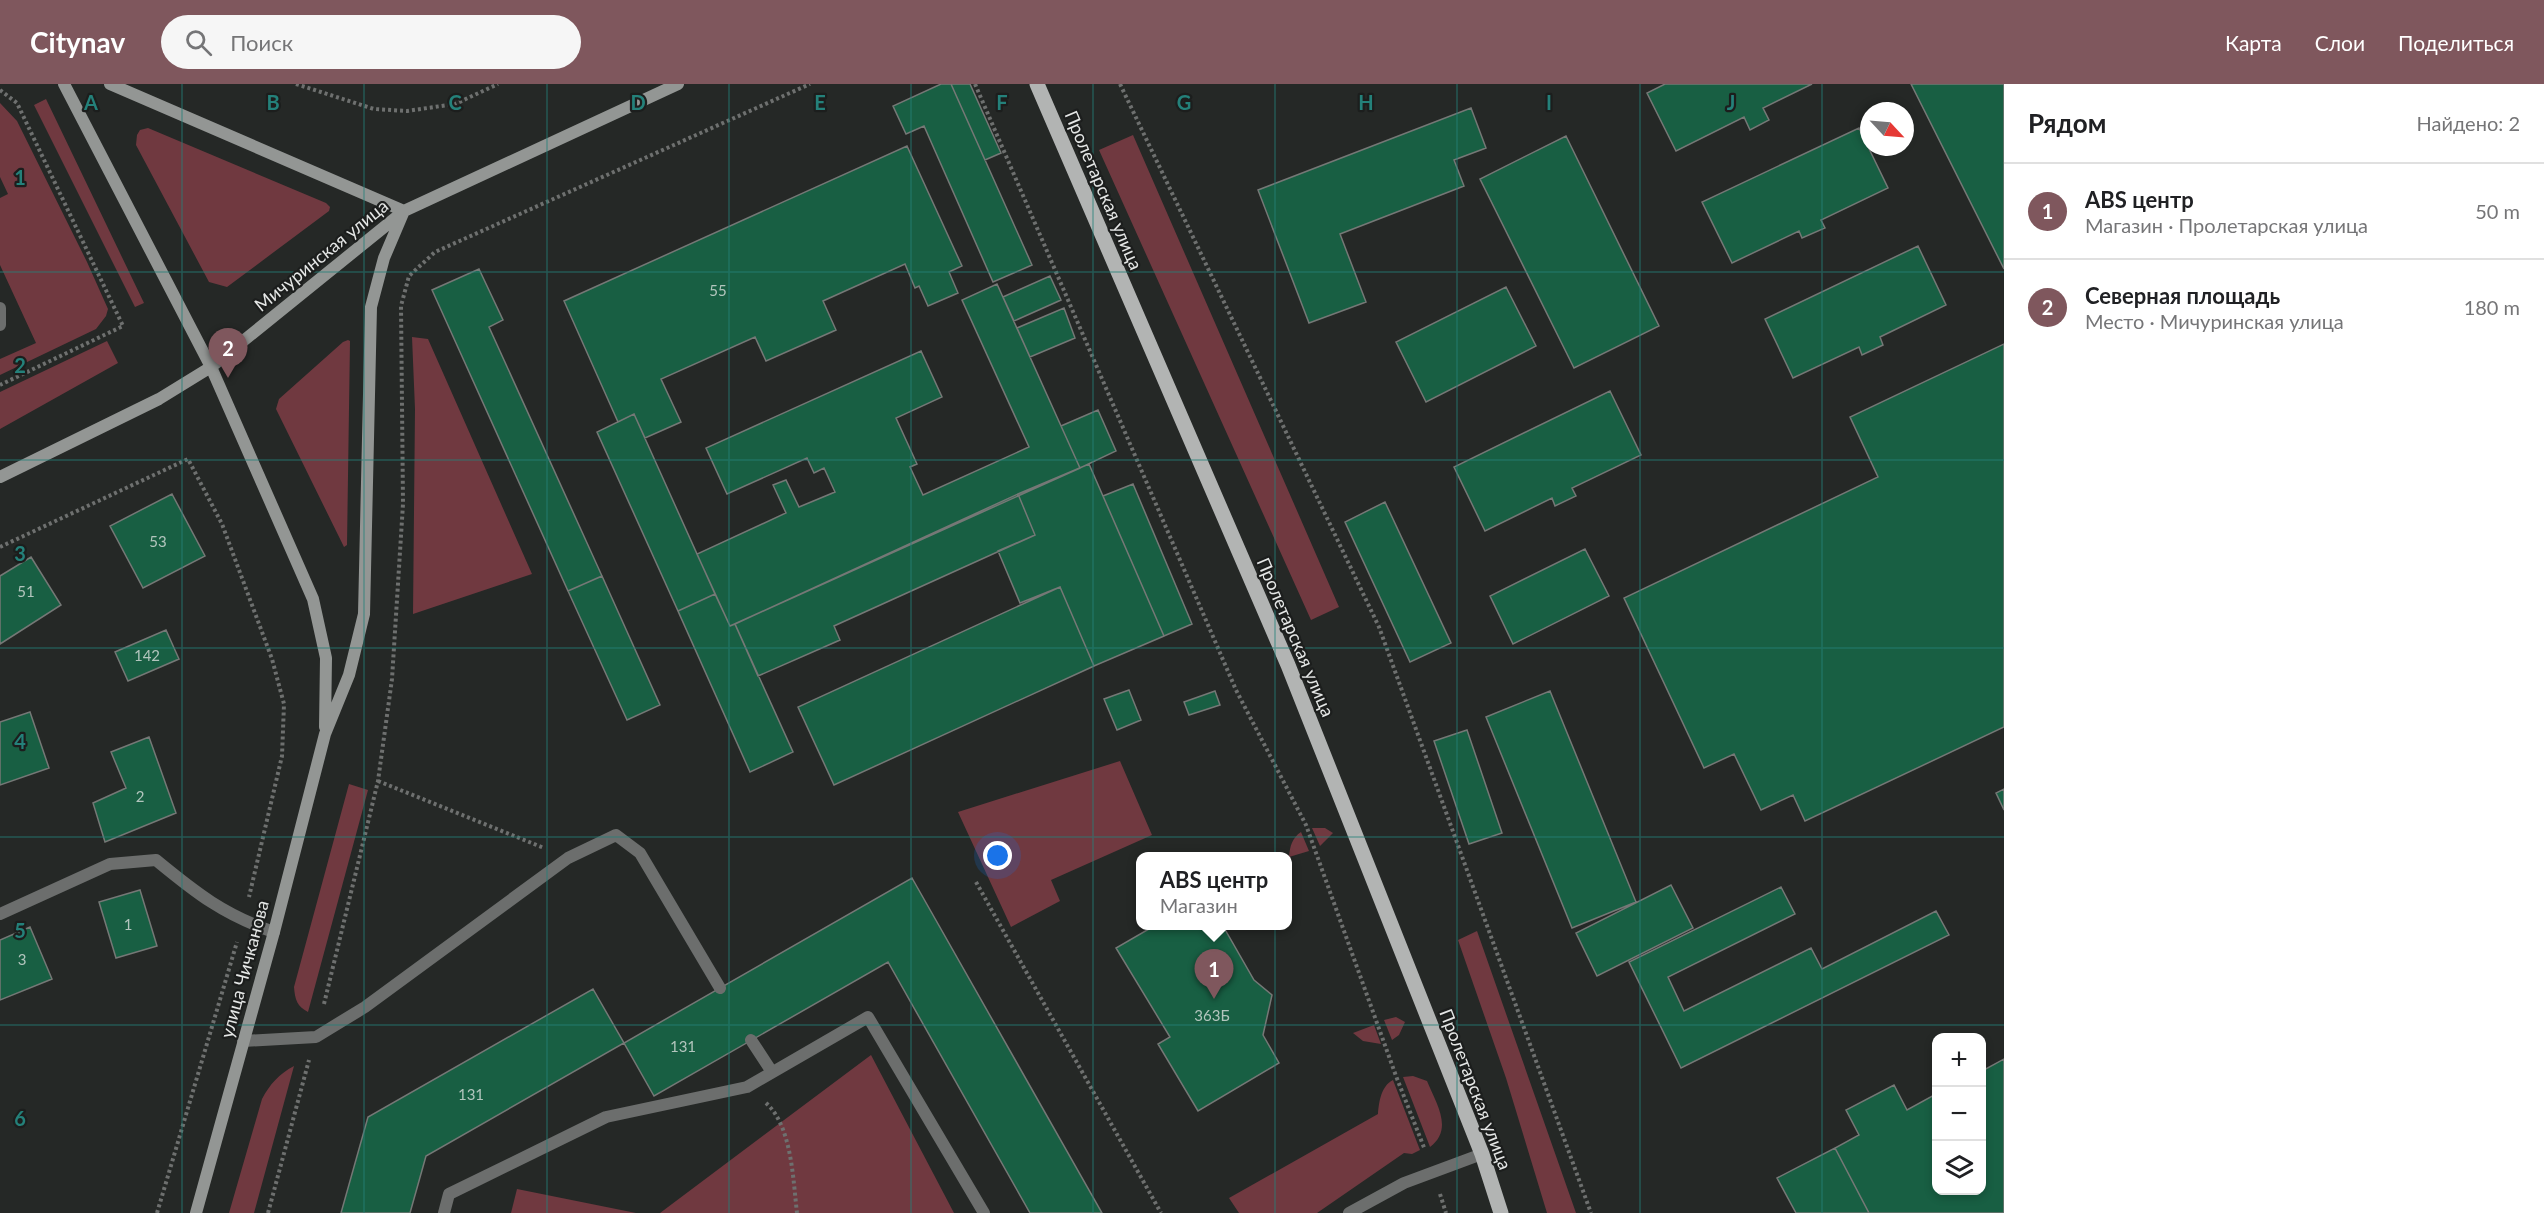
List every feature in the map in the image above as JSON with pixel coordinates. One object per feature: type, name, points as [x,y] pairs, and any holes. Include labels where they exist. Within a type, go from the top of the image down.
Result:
[{"type":"main road","points":[[64,84],[211,367],[313,599],[326,658],[325,734]]},
{"type":"main road","points":[[110,84],[404,211],[384,258],[371,307],[364,614],[349,675],[325,734]]},
{"type":"main road","name":"Мичуринская улица","points":[[0,477],[159,399],[211,367],[404,211],[678,84]]},
{"type":"main road","name":"Пролетарская улица","points":[[1037,84],[1288,664],[1482,1154],[1501,1213]]},
{"type":"main road","name":"улица Чичканова","points":[[196,1213],[274,932],[325,734]]},
{"type":"street","points":[[0,308],[0,325]]},
{"type":"street","points":[[243,1041],[316,1037],[365,1007],[568,858],[616,835],[640,853],[720,988]]},
{"type":"street","points":[[0,914],[110,864],[156,860],[202,898],[243,921],[274,932]]},
{"type":"street","points":[[444,1213],[449,1194],[606,1117],[747,1087],[868,1017],[984,1213]]},
{"type":"street","points":[[751,1040],[772,1072]]},
{"type":"street","points":[[1349,1213],[1404,1184],[1482,1154]]},
{"type":"path","points":[[296,84],[374,109],[407,111],[454,104],[498,84]]},
{"type":"path","points":[[268,1213],[316,1037],[378,781],[392,679],[404,504],[401,306],[409,276],[435,252],[810,84]]},
{"type":"path","points":[[975,84],[1236,690],[1306,825],[1396,1076],[1426,1150]]},
{"type":"path","points":[[1120,84],[1379,627],[1591,1213]]},
{"type":"path","points":[[0,90],[17,103],[123,326],[0,385]]},
{"type":"path","points":[[0,547],[188,459],[222,524],[272,659],[284,705],[282,756],[243,921],[157,1213]]},
{"type":"path","points":[[378,781],[568,858]]},
{"type":"path","points":[[976,882],[1161,1213]]},
{"type":"path","points":[[747,1087],[771,1108],[788,1144],[797,1213]]},
{"type":"shaded area","points":[[46,99],[144,303],[135,307],[34,105]]},
{"type":"shaded area","points":[[0,103],[17,121],[108,309],[106,316],[96,329],[0,375],[0,359],[36,343],[0,265],[0,198],[8,194],[0,177]]},
{"type":"shaded area","points":[[148,128],[326,203],[330,207],[329,211],[227,287],[209,282],[136,145],[140,130]]},
{"type":"shaded area","points":[[1133,135],[1339,607],[1311,620],[1099,150]]},
{"type":"shaded area","points":[[412,337],[428,339],[532,574],[413,614],[415,409]]},
{"type":"shaded area","points":[[348,340],[350,341],[347,545],[344,547],[276,409],[279,399]]},
{"type":"shaded area","points":[[107,341],[118,363],[0,429],[0,392]]},
{"type":"shaded area","points":[[1120,761],[1152,835],[1051,880],[1060,901],[1011,927],[958,812]]},
{"type":"shaded area","points":[[349,784],[368,790],[308,1012],[297,1002],[294,987]]},
{"type":"shaded area","points":[[1312,828],[1325,828],[1333,833],[1320,846]]},
{"type":"shaded area","points":[[1301,832],[1309,851],[1292,856],[1290,849],[1295,837]]},
{"type":"shaded area","points":[[1477,931],[1576,1213],[1547,1213],[1506,1078],[1458,940]]},
{"type":"shaded area","points":[[1396,1017],[1405,1022],[1399,1035],[1392,1040],[1384,1020]]},
{"type":"shaded area","points":[[1374,1025],[1381,1044],[1363,1041],[1353,1033]]},
{"type":"shaded area","points":[[871,1055],[954,1213],[660,1213]]},
{"type":"shaded area","points":[[294,1066],[254,1213],[229,1213],[262,1099],[275,1080]]},
{"type":"shaded area","points":[[1413,1076],[1427,1081],[1441,1116],[1441,1132],[1430,1147],[1403,1077]]},
{"type":"shaded area","points":[[1393,1080],[1420,1150],[1412,1154],[1404,1153],[1317,1213],[1239,1213],[1229,1198],[1378,1114],[1383,1090]]},
{"type":"shaded area","points":[[517,1189],[636,1213],[511,1213]]},
{"type":"building","points":[[941,84],[951,84],[1032,265],[993,282],[924,126],[906,134],[893,106]]},
{"type":"building","points":[[951,84],[970,84],[1001,153],[985,160]]},
{"type":"building","points":[[1665,84],[1812,84],[1763,108],[1769,120],[1750,130],[1744,117],[1676,151],[1647,93]]},
{"type":"building","points":[[1911,84],[2004,84],[2004,269]]},
{"type":"building","points":[[1471,108],[1486,148],[1454,160],[1464,186],[1340,234],[1366,302],[1309,323],[1258,190]]},
{"type":"building","points":[[1859,128],[1860,156],[1873,156],[1888,188],[1821,220],[1825,228],[1802,238],[1799,231],[1732,263],[1702,202]]},
{"type":"building","points":[[1566,136],[1659,326],[1574,368],[1480,179]]},
{"type":"building","points":[[907,146],[962,266],[949,272],[958,293],[928,306],[919,286],[915,288],[905,264],[823,301],[836,330],[766,361],[755,337],[661,379],[681,422],[645,438],[634,414],[618,422],[564,301]]},
{"type":"building","points":[[1918,246],[1946,305],[1880,337],[1883,345],[1862,355],[1859,347],[1793,378],[1765,319]]},
{"type":"building","points":[[479,269],[503,320],[489,327],[602,576],[568,591],[432,290]]},
{"type":"building","points":[[1050,276],[1061,300],[1014,321],[1003,297]]},
{"type":"building","points":[[997,284],[1080,468],[730,626],[697,554],[786,513],[773,485],[786,480],[799,507],[835,492],[824,468],[814,473],[807,458],[727,494],[706,448],[921,351],[942,397],[896,418],[917,464],[910,467],[923,495],[1029,447],[962,300]]},
{"type":"building","points":[[1506,287],[1536,346],[1426,402],[1396,342]]},
{"type":"building","points":[[1064,308],[1075,338],[1030,357],[1017,328]]},
{"type":"building","points":[[2004,344],[2004,727],[1805,821],[1793,795],[1761,810],[1734,754],[1704,768],[1624,598],[1878,477],[1850,417]]},
{"type":"building","points":[[1610,391],[1641,455],[1572,488],[1576,496],[1555,506],[1552,498],[1485,531],[1454,467]]},
{"type":"building","points":[[1098,410],[1116,451],[1080,468],[1061,426]]},
{"type":"building","points":[[634,414],[715,594],[678,611],[597,432]]},
{"type":"building","points":[[1089,464],[1164,636],[1094,666],[1060,587],[1020,603],[998,551],[1035,535],[1018,494]]},
{"type":"building","points":[[1133,484],[1192,624],[1164,636],[1103,496]]},
{"type":"building","points":[[172,494],[205,556],[143,588],[110,526]]},
{"type":"building","points":[[1018,494],[1035,535],[834,626],[840,640],[758,676],[735,624]]},
{"type":"building","points":[[1385,502],[1451,643],[1410,662],[1345,522]]},
{"type":"building","points":[[1585,549],[1609,596],[1513,644],[1490,596]]},
{"type":"building","points":[[31,557],[61,605],[0,644],[0,576]]},
{"type":"building","points":[[602,576],[660,705],[627,720],[568,591]]},
{"type":"building","points":[[1060,587],[1094,666],[834,785],[798,707]]},
{"type":"building","points":[[715,594],[730,626],[735,624],[793,752],[750,772],[678,611]]},
{"type":"building","points":[[166,630],[179,659],[128,681],[115,652]]},
{"type":"building","points":[[1129,690],[1141,720],[1117,730],[1104,699]]},
{"type":"building","points":[[1215,691],[1220,705],[1189,715],[1184,702]]},
{"type":"building","points":[[1550,691],[1636,902],[1572,928],[1486,717]]},
{"type":"building","points":[[30,712],[49,768],[0,785],[0,722]]},
{"type":"building","points":[[1467,730],[1502,833],[1469,844],[1434,741]]},
{"type":"building","points":[[149,737],[176,813],[105,842],[93,803],[126,788],[111,752]]},
{"type":"building","points":[[2004,789],[2004,810],[1996,793]]},
{"type":"building","points":[[912,878],[1102,1213],[1030,1213],[888,962],[654,1096],[624,1043]]},
{"type":"building","points":[[1671,885],[1693,928],[1597,976],[1576,933]]},
{"type":"building","points":[[1781,887],[1795,914],[1668,977],[1684,1011],[1811,948],[1822,969],[1936,911],[1949,935],[1681,1068],[1629,962]]},
{"type":"building","points":[[140,890],[157,946],[116,958],[99,902]]},
{"type":"building","points":[[30,927],[52,979],[0,1000],[0,940]]},
{"type":"building","points":[[1147,930],[1225,930],[1254,980],[1272,995],[1263,1035],[1279,1063],[1198,1111],[1158,1044],[1170,1037],[1116,948]]},
{"type":"building","points":[[593,989],[624,1043],[426,1156],[410,1213],[341,1213],[368,1117]]},
{"type":"building","points":[[2004,1059],[2004,1213],[1869,1213],[1835,1148],[1859,1135],[1846,1110],[1894,1085],[1907,1110],[1932,1096],[1932,1195],[1986,1195],[1986,1069]]},
{"type":"building","points":[[1835,1148],[1869,1213],[1796,1213],[1777,1178]]},
{"type":"place","name":"Северная площадь","points":[[228,378]]},
{"type":"place","name":"ABS центр","points":[[1214,999]]}]
